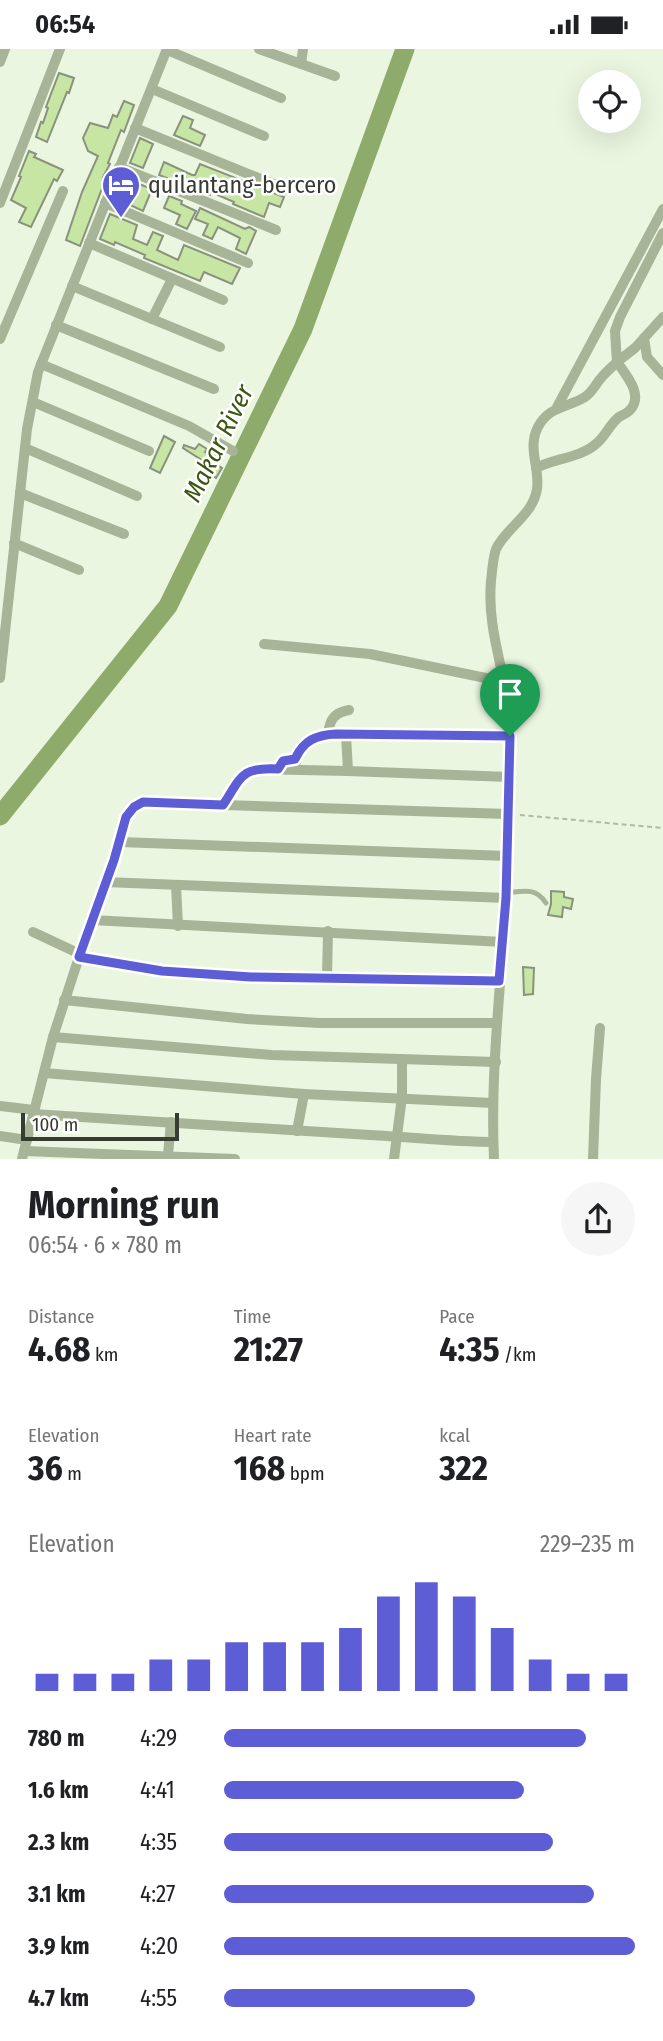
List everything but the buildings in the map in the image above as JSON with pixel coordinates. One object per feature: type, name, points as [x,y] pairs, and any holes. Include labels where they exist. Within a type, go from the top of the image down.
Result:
[{"type":"street","points":[[0,62],[5,49]]},
{"type":"street","points":[[0,203],[60,49]]},
{"type":"street","points":[[302,64],[303,49]]},
{"type":"street","points":[[0,678],[5,653],[25,448],[41,364],[167,50],[281,98]]},
{"type":"street","points":[[263,50],[335,76]]},
{"type":"street","points":[[152,89],[264,136]]},
{"type":"street","points":[[135,128],[288,190]]},
{"type":"street","points":[[119,167],[276,230]]},
{"type":"street","points":[[0,339],[63,191]]},
{"type":"street","points":[[104,203],[248,263]]},
{"type":"street","points":[[557,407],[663,209]]},
{"type":"street","points":[[536,468],[552,460],[585,451],[598,443],[619,417],[634,404],[632,383],[617,362],[615,331],[663,233]]},
{"type":"street","points":[[89,243],[223,300]]},
{"type":"street","points":[[152,319],[172,279]]},
{"type":"street","points":[[72,286],[220,347]]},
{"type":"street","points":[[494,1159],[493,1103],[508,856],[510,736],[510,708],[490,619],[491,580],[496,551],[506,535],[523,517],[537,491],[532,449],[536,430],[545,415],[588,394],[602,376],[663,317]]},
{"type":"street","points":[[56,324],[214,389]]},
{"type":"street","points":[[644,338],[647,357],[663,375]]},
{"type":"street","points":[[41,364],[189,426],[233,451]]},
{"type":"street","points":[[33,402],[149,451]]},
{"type":"street","points":[[25,448],[138,496]]},
{"type":"street","points":[[20,493],[124,534]]},
{"type":"street","points":[[14,543],[79,570]]},
{"type":"street","points":[[264,644],[370,655],[505,682]]},
{"type":"street","points":[[328,734],[334,716],[338,712],[349,710]]},
{"type":"street","points":[[294,764],[306,742],[316,736],[328,734],[510,736]]},
{"type":"street","points":[[346,735],[348,771]]},
{"type":"street","points":[[223,805],[240,779],[248,772],[260,768],[278,769],[294,764],[348,771],[509,777]]},
{"type":"street","points":[[24,1150],[64,1000],[120,842],[126,817],[134,807],[143,802],[508,814]]},
{"type":"street","points":[[120,842],[508,856]]},
{"type":"street","points":[[105,882],[506,895]]},
{"type":"street","points":[[176,885],[178,926]]},
{"type":"street","points":[[92,920],[503,942]]},
{"type":"street","points":[[327,978],[328,931]]},
{"type":"street","points":[[33,932],[79,955],[162,971],[251,977],[499,981]]},
{"type":"street","points":[[64,1000],[247,1019],[320,1023],[497,1023]]},
{"type":"street","points":[[593,1159],[600,1028]]},
{"type":"street","points":[[53,1037],[220,1052],[496,1062]]},
{"type":"street","points":[[394,1159],[402,1097],[402,1060]]},
{"type":"street","points":[[44,1073],[304,1094],[493,1103]]},
{"type":"street","points":[[298,1131],[304,1094]]},
{"type":"street","points":[[0,1106],[33,1112],[493,1143]]},
{"type":"street","points":[[168,1155],[171,1122]]},
{"type":"street","points":[[0,1136],[24,1150],[235,1159]]},
{"type":"lane","points":[[506,895],[533,891],[540,894],[546,903]]},
{"type":"path","points":[[508,814],[663,828]]},
{"type":"waterway","name":"Makar River","points":[[0,816],[168,606],[303,329],[405,49]]},
{"type":"place","name":"quilantang-bercero","points":[[121,219]]},
{"type":"route","points":[[316,736],[510,736],[508,856],[499,981],[251,977],[162,971],[79,957],[114,860],[126,817],[134,807],[143,802],[223,805],[240,779],[248,772],[260,768],[278,769],[283,761],[295,759],[306,742],[316,736]]}]
